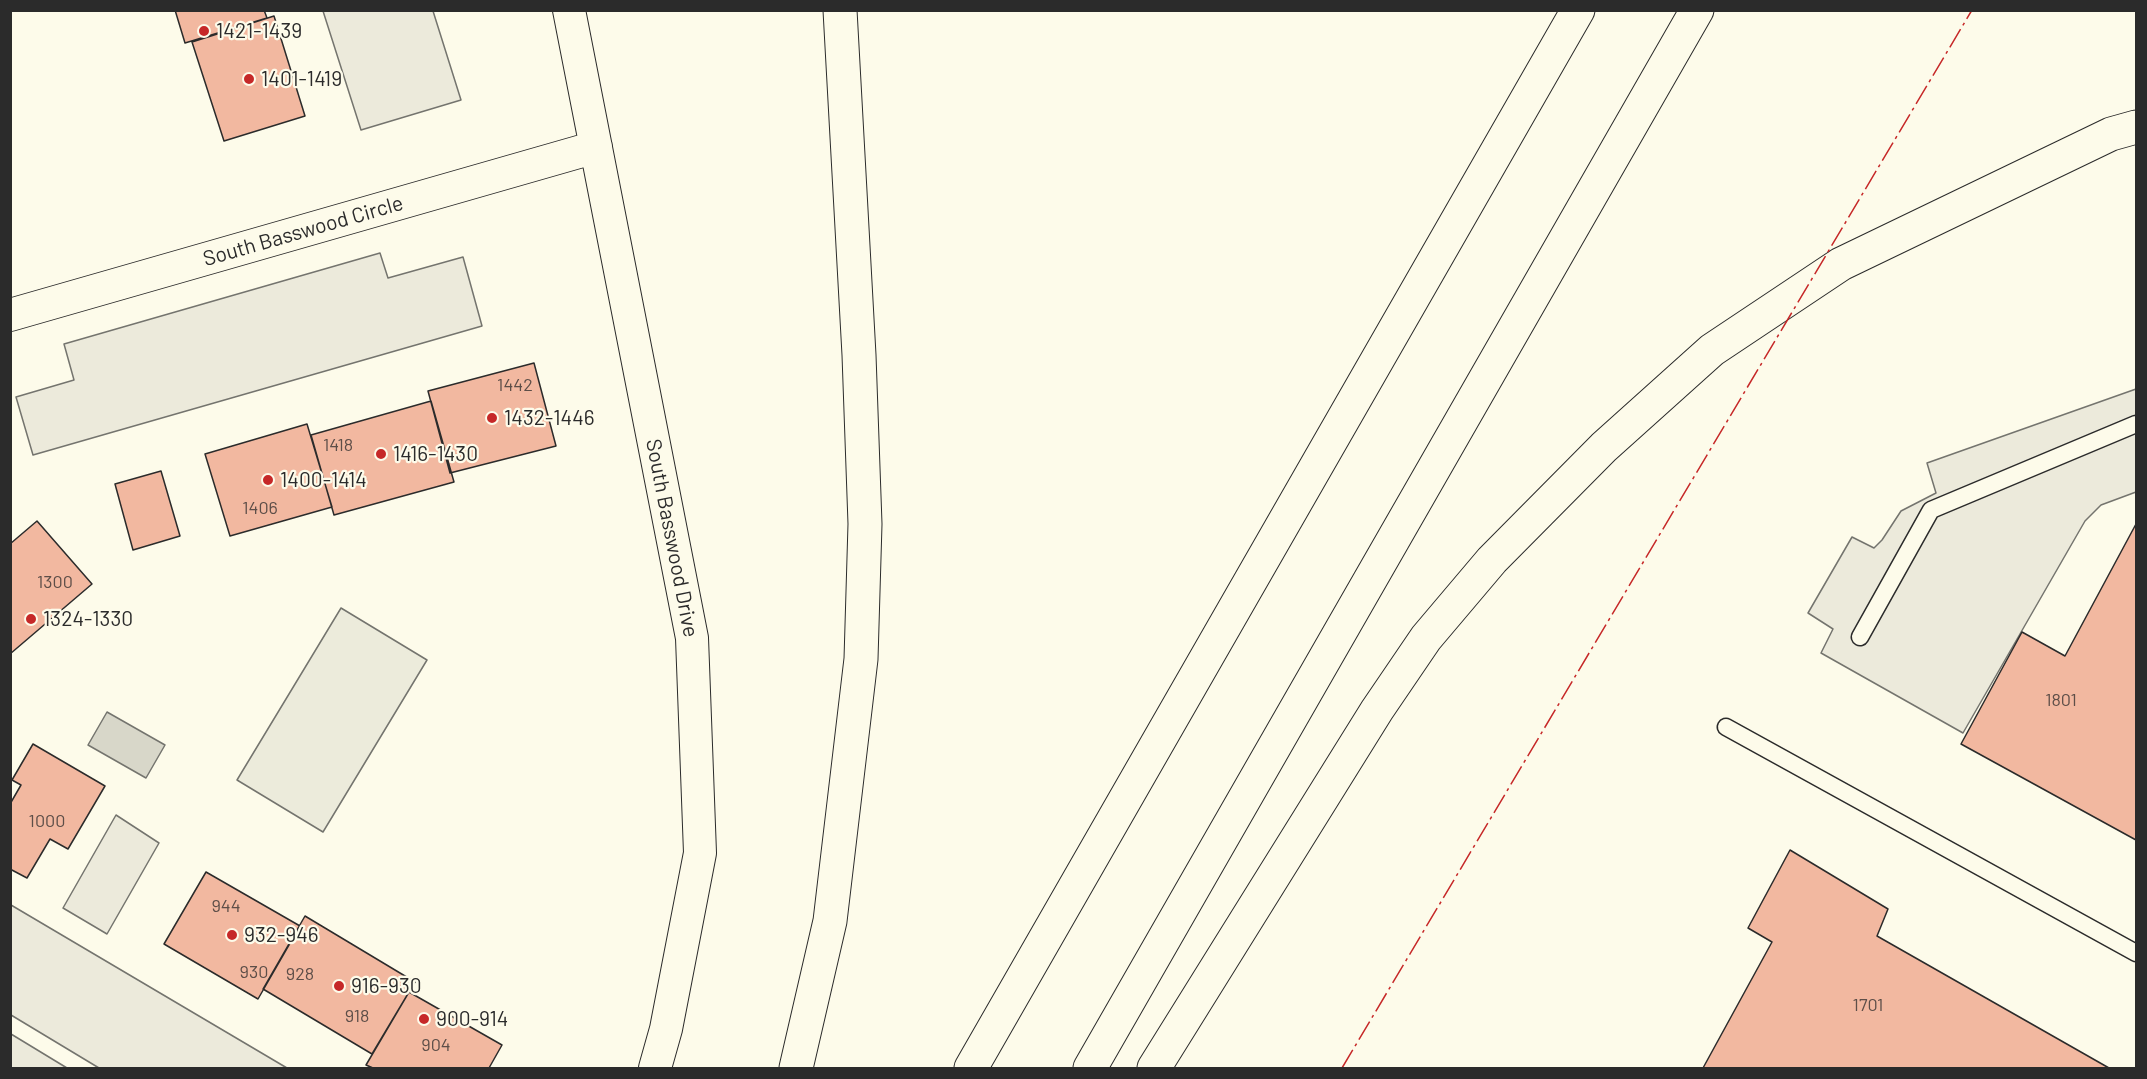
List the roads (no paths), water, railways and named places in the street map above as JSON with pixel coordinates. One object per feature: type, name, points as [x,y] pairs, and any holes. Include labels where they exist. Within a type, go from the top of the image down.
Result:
[{"type":"highway","points":[[796,1068],[831,921],[861,659],[864,513],[859,355],[840,10]]},
{"type":"highway","points":[[971,1068],[1578,10]]},
{"type":"highway","points":[[1090,1068],[1697,10]]},
{"type":"highway","points":[[1154,1068],[1377,710],[1426,638],[1492,561],[1604,447],[1712,350],[1841,264],[2111,134],[2136,127]]},
{"type":"street","name":"South Basswood Drive","points":[[569,10],[692,638],[700,853],[666,1029],[655,1068]]},
{"type":"street","name":"South Basswood Circle","points":[[10,315],[596,147]]},
{"type":"lane","points":[[1860,637],[1931,510],[2136,424]]},
{"type":"lane","points":[[1726,727],[2136,952]]},
{"type":"place","name":"1421-1439","points":[[204,31]]},
{"type":"place","name":"1401-1419","points":[[249,79]]},
{"type":"place","name":"1432-1446","points":[[492,418]]},
{"type":"place","name":"1416-1430","points":[[381,454]]},
{"type":"place","name":"1400-1414","points":[[268,480]]},
{"type":"place","name":"1324-1330","points":[[31,619]]},
{"type":"place","name":"932-946","points":[[232,935]]},
{"type":"place","name":"916-930","points":[[339,986]]},
{"type":"place","name":"900-914","points":[[424,1019]]}]
